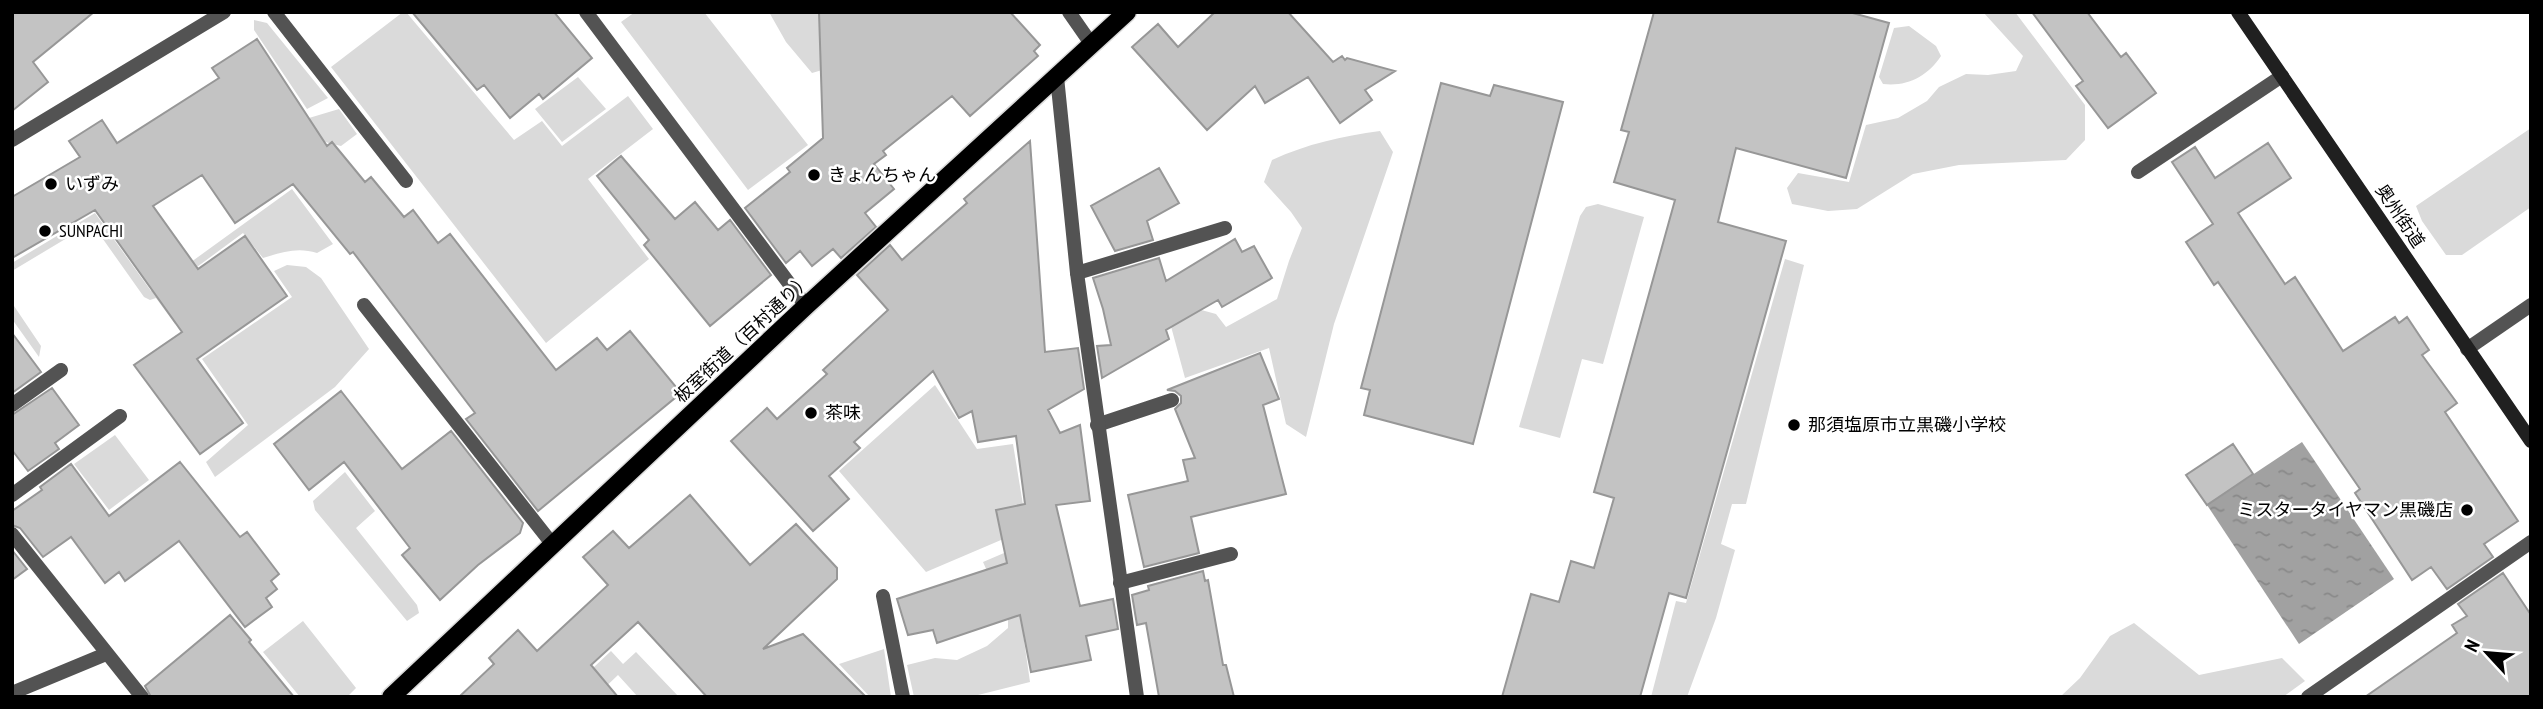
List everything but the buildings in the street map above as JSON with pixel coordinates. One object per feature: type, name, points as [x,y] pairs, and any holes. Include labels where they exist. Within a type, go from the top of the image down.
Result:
[{"type":"main road","name":"板室街道（百村通り）","points":[[391,697],[806,306],[1126,12]]},
{"type":"main road","name":"奥州街道","points":[[2238,12],[2531,441]]},
{"type":"street","points":[[12,140],[224,12]]},
{"type":"street","points":[[274,12],[406,181]]},
{"type":"street","points":[[586,12],[806,306]]},
{"type":"street","points":[[1069,12],[1092,45]]},
{"type":"street","points":[[2138,172],[2282,76]]},
{"type":"street","points":[[1057,77],[1077,273],[1137,697]]},
{"type":"street","points":[[1077,273],[1226,228]]},
{"type":"street","points":[[364,305],[553,545]]},
{"type":"street","points":[[2467,349],[2531,306]]},
{"type":"street","points":[[12,405],[61,370]]},
{"type":"street","points":[[1097,425],[1172,400]]},
{"type":"street","points":[[12,495],[120,416]]},
{"type":"street","points":[[12,534],[142,697]]},
{"type":"street","points":[[2308,697],[2531,542]]},
{"type":"street","points":[[1120,583],[1231,554]]},
{"type":"street","points":[[883,596],[903,697]]},
{"type":"street","points":[[12,693],[106,654]]},
{"type":"shaded area","points":[[406,12],[514,140],[542,121],[562,146],[628,96],[653,129],[588,179],[649,259],[546,343],[331,67]]},
{"type":"shaded area","points":[[635,12],[704,12],[808,145],[748,190],[621,22]]},
{"type":"shaded area","points":[[769,12],[893,12],[870,56],[812,73],[786,42]]},
{"type":"shaded area","points":[[1983,12],[2015,12],[2085,105],[2085,140],[2066,160],[1959,165],[1913,174],[1857,209],[1828,211],[1792,204],[1787,188],[1798,173],[1849,182],[1866,125],[1898,118],[1927,101],[1939,87],[1966,74],[1988,75],[2016,71],[2023,56]]},
{"type":"shaded area","points":[[254,20],[267,23],[328,98],[307,109],[254,30]]},
{"type":"shaded area","points":[[1909,26],[1936,46],[1941,56],[1930,69],[1916,79],[1900,84],[1883,84],[1879,77],[1894,28]]},
{"type":"shaded area","points":[[578,77],[606,109],[562,142],[535,109]]},
{"type":"shaded area","points":[[339,109],[357,134],[341,146],[325,142],[284,176],[262,149],[309,118]]},
{"type":"shaded area","points":[[2531,128],[2531,207],[2462,255],[2446,255],[2422,221],[2416,206]]},
{"type":"shaded area","points":[[1380,131],[1393,152],[1334,324],[1306,437],[1286,424],[1269,348],[1185,378],[1169,319],[1194,308],[1216,314],[1226,327],[1277,299],[1302,228],[1264,182],[1272,160],[1325,141]]},
{"type":"shaded area","points":[[292,189],[333,244],[317,253],[297,250],[263,258],[243,233],[182,278],[199,307],[175,324],[156,298],[150,300],[144,297],[93,225],[12,271],[12,263],[95,213],[151,291]]},
{"type":"shaded area","points":[[1598,204],[1644,217],[1603,364],[1582,359],[1560,438],[1519,427],[1580,216],[1586,207]]},
{"type":"shaded area","points":[[1785,259],[1804,265],[1746,504],[1732,504],[1721,544],[1735,550],[1716,618],[1687,697],[1651,697],[1676,601],[1686,603]]},
{"type":"shaded area","points":[[287,265],[306,267],[321,278],[369,349],[335,387],[215,477],[206,462],[248,425],[202,359],[292,297],[274,271]]},
{"type":"shaded area","points":[[12,303],[41,346],[39,357],[12,319]]},
{"type":"shaded area","points":[[935,385],[977,449],[1013,444],[1027,529],[926,572],[839,471]]},
{"type":"shaded area","points":[[115,435],[149,480],[109,510],[74,464]]},
{"type":"shaded area","points":[[345,472],[375,511],[356,528],[417,605],[419,613],[407,621],[315,510],[313,501]]},
{"type":"shaded area","points":[[1011,550],[1030,682],[970,697],[914,697],[907,665],[935,658],[957,660],[987,646],[1008,628],[1008,618],[983,562]]},
{"type":"shaded area","points":[[303,621],[356,688],[347,697],[300,697],[263,652]]},
{"type":"shaded area","points":[[2134,623],[2199,675],[2282,658],[2305,681],[2283,697],[2060,697],[2080,678],[2110,636]]},
{"type":"shaded area","points":[[884,649],[891,697],[870,697],[839,664]]},
{"type":"shaded area","points":[[611,651],[623,664],[636,652],[679,697],[638,697],[618,675],[595,697],[576,684]]},
{"type":"water","points":[[2302,442],[2394,579],[2299,644],[2207,505]]},
{"type":"place","name":"きょんちゃん","points":[[814,175]]},
{"type":"place","name":"いずみ","points":[[51,184]]},
{"type":"place","name":"SUNPACHI","points":[[45,231]]},
{"type":"place","name":"茶味","points":[[811,413]]},
{"type":"place","name":"那須塩原市立黒磯小学校","points":[[1794,425]]},
{"type":"place","name":"ミスタータイヤマン黒磯店","points":[[2467,510]]}]
